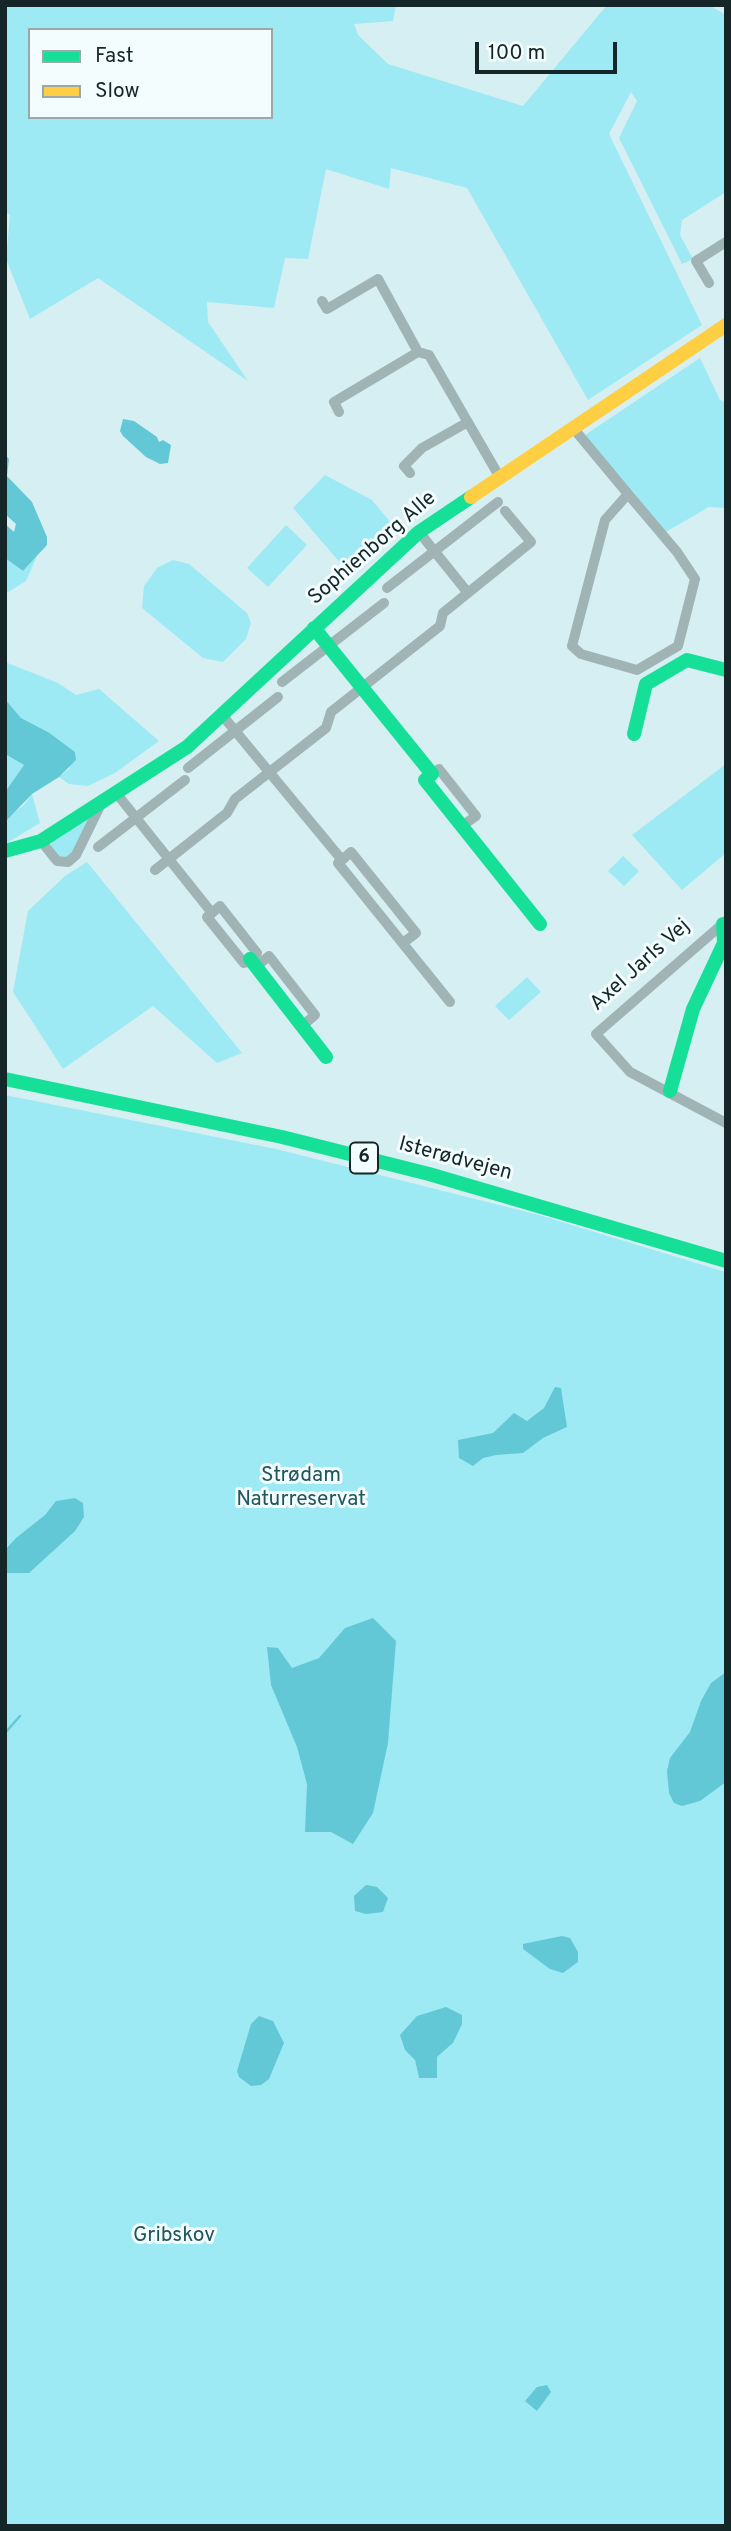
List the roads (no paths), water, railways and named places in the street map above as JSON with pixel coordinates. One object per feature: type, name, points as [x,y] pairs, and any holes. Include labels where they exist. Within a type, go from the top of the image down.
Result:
[{"type":"main road","name":"Sophienborg Alle","points":[[5,850],[41,841],[187,747],[419,532],[726,325]]},
{"type":"main road","points":[[314,628],[432,774],[425,780],[540,925]]},
{"type":"main road","points":[[634,734],[646,684],[687,660],[726,670]]},
{"type":"main road","name":"Axel Jarls Vej","points":[[670,1091],[694,1009],[724,943],[724,923]]},
{"type":"main road","points":[[253,963],[326,1057]]},
{"type":"main road","name":"Isterødvejen","points":[[5,1079],[282,1137],[429,1174],[726,1261]]},
{"type":"street","points":[[709,283],[696,261],[726,242]]},
{"type":"street","points":[[322,301],[327,309],[378,279],[418,352]]},
{"type":"street","points":[[339,412],[334,402],[418,352],[429,355],[499,476]]},
{"type":"street","points":[[410,473],[404,466],[422,448],[468,422]]},
{"type":"street","points":[[574,429],[677,552],[695,579],[678,646],[637,670],[581,654],[572,646],[605,520],[628,494]]},
{"type":"street","points":[[155,870],[227,813],[235,799],[326,728],[331,712],[440,626],[443,613],[531,542],[502,507],[435,551],[387,588]]},
{"type":"street","points":[[419,532],[468,593]]},
{"type":"street","points":[[282,682],[384,603]]},
{"type":"street","points":[[680,639],[694,662]]},
{"type":"street","points":[[630,668],[644,691]]},
{"type":"street","points":[[188,768],[278,697]]},
{"type":"street","points":[[222,715],[342,860]]},
{"type":"street","points":[[98,847],[185,780]]},
{"type":"street","points":[[117,794],[212,913]]},
{"type":"street","points":[[41,841],[57,861],[68,862],[76,855],[101,804]]},
{"type":"street","points":[[403,943],[416,933],[351,852],[338,863],[450,1002]]},
{"type":"street","points":[[220,906],[257,953],[253,963],[244,963],[207,917],[212,913],[220,906]]},
{"type":"street","name":"Axel Jarls Vej","points":[[724,923],[596,1034],[630,1072],[726,1123]]},
{"type":"waterway","points":[[5,1733],[20,1716]]},
{"type":"park label","name":"Strødam Naturreservat","points":[[301,1489]]},
{"type":"park label","name":"Gribskov","points":[[174,2237]]}]
